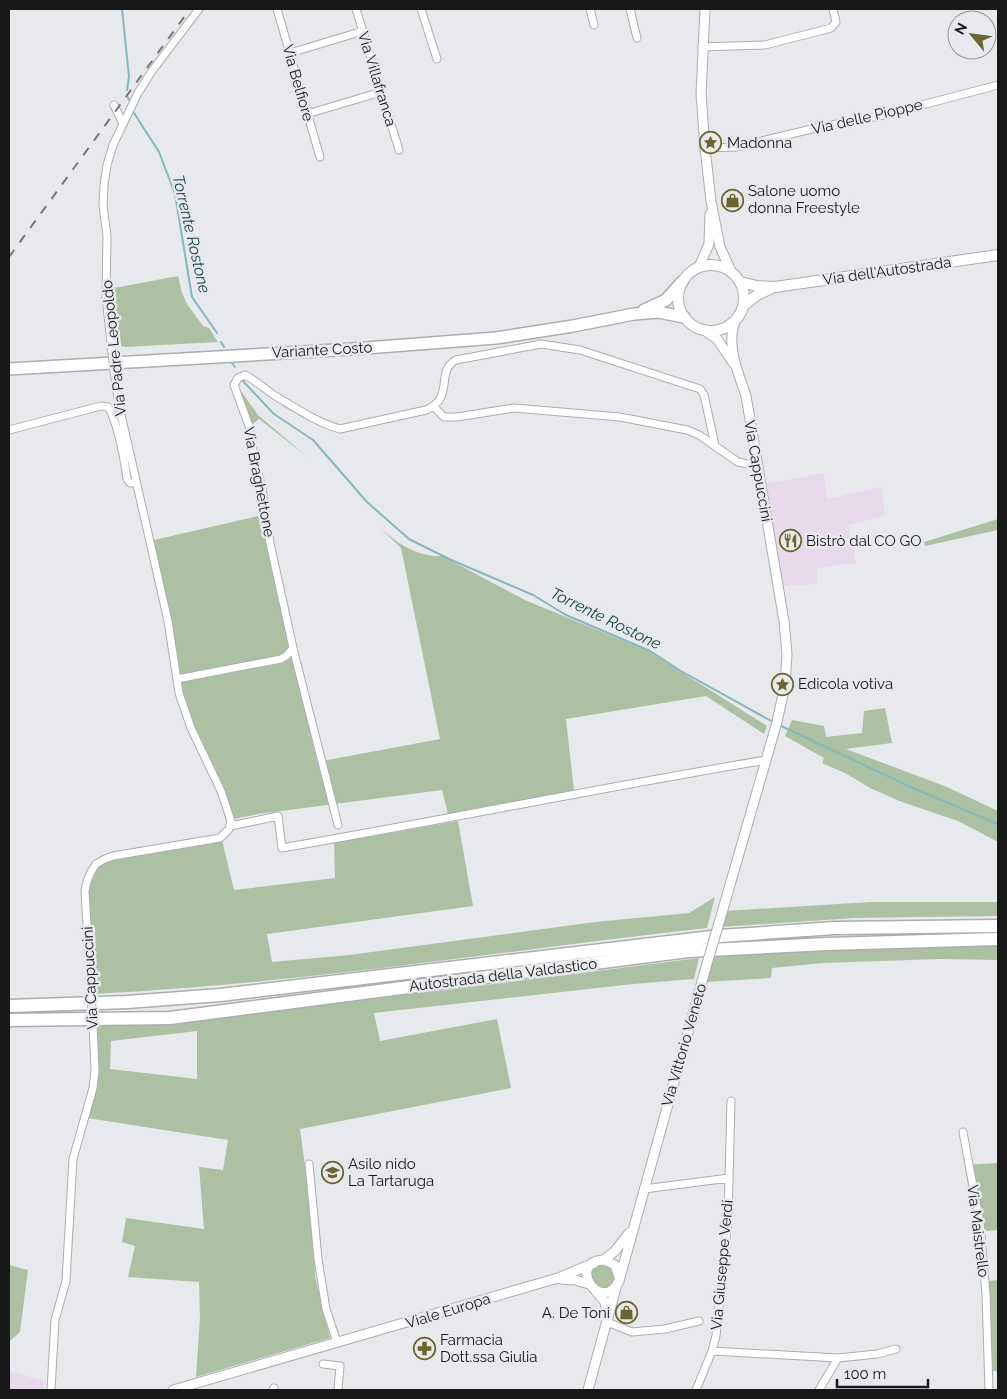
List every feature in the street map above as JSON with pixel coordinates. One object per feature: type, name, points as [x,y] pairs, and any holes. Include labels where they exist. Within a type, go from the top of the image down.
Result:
[{"type":"highway","points":[[634,314],[666,300],[682,282]]},
{"type":"highway","points":[[634,314],[658,312],[684,317]]},
{"type":"highway","name":"Variante Costo","points":[[9,369],[496,338],[634,314]]},
{"type":"highway","name":"Autostrada della Valdastico","points":[[9,1006],[118,1002],[220,995],[720,936],[834,928],[998,926]]},
{"type":"highway","name":"Autostrada della Valdastico","points":[[9,1020],[170,1018],[688,950],[998,939]]},
{"type":"main road","points":[[705,9],[701,94],[711,201],[720,247],[730,271],[740,282],[743,289],[743,306]]},
{"type":"main road","points":[[699,267],[709,244],[711,201]]},
{"type":"main road","name":"Via dell'Autostrada","points":[[775,286],[998,255]]},
{"type":"main road","points":[[730,271],[717,265],[708,265],[699,267],[686,275],[678,290],[678,300],[680,309],[689,323],[704,330],[721,329],[736,319],[743,306],[757,295],[775,286]]},
{"type":"main road","points":[[740,282],[757,286],[775,286]]},
{"type":"main road","name":"Via Cappuccini","points":[[735,864],[777,722],[785,684],[787,654],[784,621],[746,396],[731,340],[731,332],[736,319]]},
{"type":"main road","name":"Via Cappuccini","points":[[704,330],[717,339],[738,370]]},
{"type":"main road","name":"Via Vittorio Veneto","points":[[588,1390],[735,864]]},
{"type":"main road","name":"Via Vittorio Veneto","points":[[594,1263],[604,1260],[625,1240],[633,1227]]},
{"type":"main road","points":[[592,1287],[599,1292],[609,1291],[618,1281],[615,1265],[604,1260]]},
{"type":"main road","points":[[594,1263],[590,1266],[587,1275],[592,1287],[605,1302],[607,1320]]},
{"type":"main road","name":"Viale Europa","points":[[173,1390],[189,1388],[336,1342],[399,1326],[558,1278],[594,1263]]},
{"type":"main road","name":"Viale Europa","points":[[558,1278],[575,1280],[592,1287]]},
{"type":"street","name":"Via Padre Leopoldo","points":[[177,679],[168,621],[120,410],[114,372],[106,297],[107,236],[103,206],[104,185],[111,152],[138,93],[152,71],[199,9]]},
{"type":"street","name":"Via Belfiore","points":[[277,9],[320,157]]},
{"type":"street","name":"Via Villafranca","points":[[356,9],[399,150]]},
{"type":"street","points":[[421,9],[437,58]]},
{"type":"street","points":[[590,9],[594,25]]},
{"type":"street","points":[[630,9],[637,38]]},
{"type":"street","points":[[702,47],[766,44],[831,28],[836,22],[833,9]]},
{"type":"street","points":[[290,53],[363,31]]},
{"type":"street","name":"Via delle Pioppe","points":[[705,148],[736,147],[816,128],[884,115],[998,85]]},
{"type":"street","points":[[307,114],[381,92]]},
{"type":"street","points":[[114,105],[123,124]]},
{"type":"street","points":[[715,445],[704,395],[700,389],[580,350],[541,344],[456,360],[450,363],[447,369],[443,392],[440,400],[434,407],[444,417],[457,417],[514,408],[620,418],[687,430],[715,445],[738,462],[757,463]]},
{"type":"street","name":"Via Braghettone","points":[[338,825],[293,648],[270,544],[262,488],[255,462],[249,426],[234,385],[238,378],[245,375],[311,417],[340,429],[434,407]]},
{"type":"street","name":"Via Padre Leopoldo","points":[[9,430],[101,406],[108,407],[122,449],[128,479],[130,483],[136,483]]},
{"type":"street","points":[[293,648],[281,659],[177,679],[185,712],[221,791],[231,826],[278,816],[282,848],[647,780],[766,760]]},
{"type":"street","name":"Via Cappuccini","points":[[51,1390],[50,1375],[55,1320],[67,1272],[73,1159],[94,1088],[93,1024],[85,891],[87,881],[96,864],[112,856],[220,838],[231,826]]},
{"type":"street","name":"Via Giuseppe Verdi","points":[[696,1390],[716,1336],[728,1219],[731,1101]]},
{"type":"street","name":"Via Maistrello","points":[[963,1132],[980,1224],[986,1294],[989,1390]]},
{"type":"street","points":[[309,1164],[318,1259],[326,1309],[336,1342]]},
{"type":"street","name":"Via Giuseppe Verdi","points":[[644,1189],[729,1178]]},
{"type":"street","points":[[607,1320],[632,1332],[665,1329],[699,1321]]},
{"type":"street","name":"Via Giuseppe Verdi","points":[[712,1351],[838,1358],[870,1355],[896,1349]]},
{"type":"street","points":[[819,1390],[838,1358]]},
{"type":"street","points":[[323,1364],[340,1366],[338,1390]]},
{"type":"shaded area","points":[[824,473],[827,499],[882,487],[885,515],[848,525],[856,564],[839,564],[817,569],[817,584],[782,586],[765,484]]},
{"type":"shaded area","points":[[9,1371],[44,1381],[44,1390],[9,1390]]},
{"type":"green space","points":[[178,276],[187,304],[203,326],[209,328],[218,342],[125,347],[115,345],[109,289]]},
{"type":"green space","points":[[234,382],[259,416],[309,458],[259,419],[254,423],[248,434]]},
{"type":"green space","points":[[262,515],[317,762],[440,739],[401,548],[377,525],[406,547],[423,554],[442,556],[525,600],[648,651],[767,726],[764,734],[706,696],[566,719],[574,791],[528,802],[448,814],[442,790],[258,814],[234,819],[214,766],[198,736],[182,696],[150,541]]},
{"type":"green space","points":[[998,519],[998,530],[925,546],[924,542]]},
{"type":"green space","points":[[885,708],[892,743],[846,749],[947,787],[998,811],[998,842],[958,821],[902,802],[870,788],[847,774],[822,763],[824,758],[785,736],[792,720],[824,726],[826,737],[862,733],[864,711]]},
{"type":"green space","points":[[458,821],[473,906],[267,934],[272,962],[349,955],[595,922],[689,913],[715,897],[707,928],[323,975],[246,983],[92,994],[88,892],[94,874],[101,866],[112,859],[222,840],[234,890],[335,878],[334,843]]},
{"type":"green space","points":[[871,902],[998,902],[998,916],[854,918],[721,927],[724,911]]},
{"type":"green space","points":[[998,945],[998,960],[940,959],[823,963],[772,968],[771,978],[706,982],[713,957],[780,952]]},
{"type":"green space","points":[[699,958],[694,979],[374,1013],[380,1041],[497,1019],[511,1088],[300,1129],[313,1225],[315,1276],[330,1338],[196,1377],[200,1317],[199,1282],[128,1277],[135,1246],[122,1242],[126,1218],[204,1229],[199,1167],[223,1170],[228,1140],[87,1118],[92,1102],[94,1022],[314,1004],[447,990]],"holes":[[[197,1031],[197,1079],[110,1069],[111,1041]]]},
{"type":"green space","points":[[998,1163],[998,1230],[975,1232],[965,1165]]},
{"type":"green space","points":[[603,1264],[612,1267],[615,1276],[612,1285],[603,1288],[594,1285],[591,1276],[594,1267]]},
{"type":"green space","points":[[9,1265],[28,1270],[20,1332],[9,1342]]},
{"type":"green space","points":[[998,1280],[998,1371],[990,1371],[989,1281]]},
{"type":"waterway","name":"Torrente Rostone","points":[[122,9],[129,77],[127,90]]},
{"type":"waterway","name":"Torrente Rostone","points":[[134,113],[159,152],[175,194],[192,297],[217,333]]},
{"type":"waterway","name":"Torrente Rostone","points":[[221,342],[224,347]]},
{"type":"waterway","name":"Torrente Rostone","points":[[232,363],[235,367]]},
{"type":"waterway","name":"Torrente Rostone","points":[[242,380],[274,414],[313,440],[367,502],[409,539],[449,559],[533,595],[566,615],[650,651],[681,671],[773,722]]},
{"type":"waterway","name":"Torrente Rostone","points":[[779,725],[915,789],[998,824]]},
{"type":"railway","points":[[9,257],[190,9]]},
{"type":"place","name":"Madonna","points":[[711,143]]},
{"type":"place","name":"Salone uomo donna Freestyle","points":[[732,200]]},
{"type":"place","name":"Bistrò dal CO GO","points":[[790,541]]},
{"type":"place","name":"Edicola votiva","points":[[782,684]]},
{"type":"place","name":"Asilo nido La Tartaruga","points":[[332,1173]]},
{"type":"place","name":"A. De Toni","points":[[626,1313]]},
{"type":"place","name":"Farmacia Dott.ssa Giulia","points":[[424,1349]]}]
